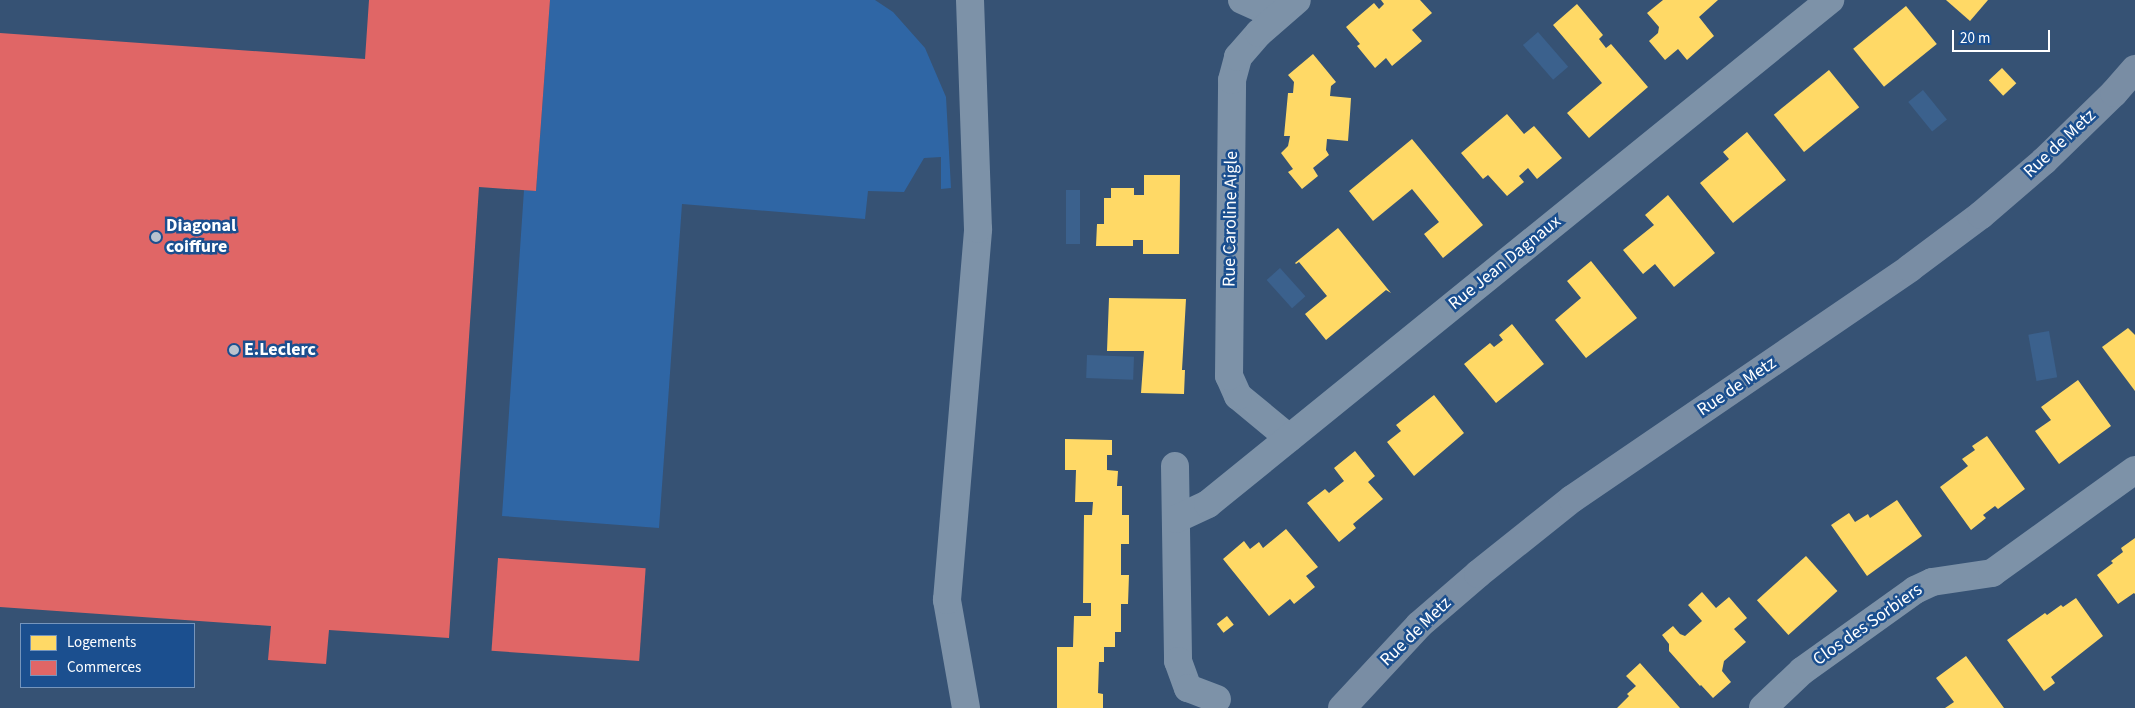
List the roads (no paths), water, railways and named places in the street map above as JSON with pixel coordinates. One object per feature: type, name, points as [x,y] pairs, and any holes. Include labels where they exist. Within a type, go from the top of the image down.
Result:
[{"type":"main road","name":"Rue de Metz","points":[[1342,708],[1419,625],[1485,568],[1572,499],[1910,268],[1981,215],[2044,161],[2114,93],[2135,69]]},
{"type":"street","points":[[966,708],[947,600],[978,229],[970,0]]},
{"type":"street","points":[[1242,0],[1287,8]]},
{"type":"street","name":"Rue Jean Dagnaux","points":[[1176,519],[1208,504],[1830,0]]},
{"type":"street","name":"Rue Caroline Aigle","points":[[1287,8],[1259,33],[1238,58],[1232,80],[1229,376],[1238,396],[1289,438]]},
{"type":"street","points":[[1175,466],[1178,661],[1188,688],[1217,699]]},
{"type":"street","name":"Clos des Sorbiers","points":[[1763,708],[1802,671],[1915,590],[1932,582],[1992,573],[2135,470]]},
{"type":"place","name":"Diagonal coiffure","points":[[156,237]]},
{"type":"place","name":"E.Leclerc","points":[[234,350]]}]
